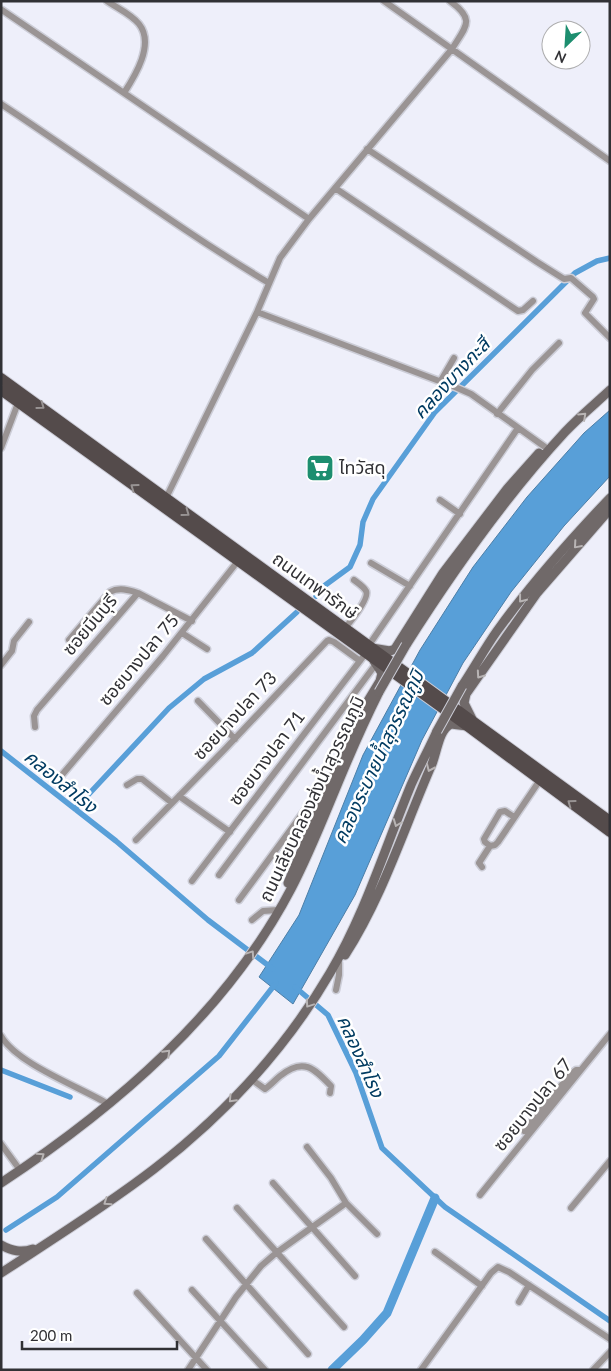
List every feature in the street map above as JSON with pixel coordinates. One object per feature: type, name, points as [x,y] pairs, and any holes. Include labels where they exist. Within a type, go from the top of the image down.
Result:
[{"type":"main road","name":"ถนนเทพารักษ์","points":[[1,378],[345,628],[369,655]]},
{"type":"main road","name":"ถนนเทพารักษ์","points":[[1,390],[369,655],[388,664],[457,713],[540,780],[610,832]]},
{"type":"main road","name":"ถนนเลียบคลองส่งน้ำสุวรรณภูมิ","points":[[1,1183],[51,1149],[158,1062],[227,986],[248,959],[276,915],[303,865],[359,733],[406,645],[442,589],[515,491],[566,431],[610,390]]},
{"type":"main road","points":[[276,915],[363,709],[380,681],[382,673],[369,655],[396,648],[443,573],[507,489],[553,439],[566,431]]},
{"type":"main road","points":[[334,968],[369,893],[412,784],[437,731],[462,686],[497,631],[575,535],[610,498]]},
{"type":"main road","points":[[1,1273],[154,1169],[219,1112],[251,1079],[288,1036],[352,944],[376,898],[436,755],[444,729],[452,724],[470,723],[464,703],[466,694],[537,593],[610,509]]},
{"type":"main road","name":"ถนนเทพารักษ์","points":[[470,723],[610,821]]},
{"type":"main road","points":[[1,1245],[8,1249],[24,1252],[44,1245]]},
{"type":"street","points":[[107,1],[132,18],[143,31],[141,64],[124,93]]},
{"type":"street","points":[[384,1],[610,161]]},
{"type":"street","points":[[166,498],[257,312],[280,258],[309,219],[452,49],[466,25],[465,14],[450,1]]},
{"type":"street","points":[[2,10],[309,219]]},
{"type":"street","points":[[1,104],[208,245],[269,283]]},
{"type":"street","points":[[367,149],[537,262],[564,279],[573,280],[594,298],[585,313],[610,338]]},
{"type":"street","points":[[335,188],[518,311],[523,310],[533,301]]},
{"type":"street","points":[[257,312],[471,394],[545,447]]},
{"type":"street","points":[[497,414],[532,370],[559,343]]},
{"type":"street","points":[[440,382],[454,358]]},
{"type":"street","points":[[1,448],[18,403]]},
{"type":"street","points":[[219,875],[369,655],[410,586],[518,428]]},
{"type":"street","points":[[440,500],[460,514]]},
{"type":"street","name":"ซอยบางปลา 75","points":[[61,776],[192,621],[238,561]]},
{"type":"street","points":[[371,563],[410,586]]},
{"type":"street","points":[[345,628],[364,602],[367,594],[366,590],[354,580]]},
{"type":"street","points":[[69,640],[110,592],[123,589],[138,593]]},
{"type":"street","name":"ซอยมีนบุรี","points":[[35,727],[34,716],[37,710],[138,593],[192,621]]},
{"type":"street","points":[[1,665],[12,651],[14,641],[29,622]]},
{"type":"street","points":[[182,633],[207,649]]},
{"type":"street","name":"ซอยบางปลา 73","points":[[136,840],[327,641],[332,640],[369,655]]},
{"type":"street","name":"ซอยบางปลา 71","points":[[192,881],[369,655]]},
{"type":"street","points":[[198,701],[235,738]]},
{"type":"street","points":[[127,786],[137,779],[142,779],[172,803]]},
{"type":"street","points":[[482,867],[479,863],[490,846],[498,842],[540,780]]},
{"type":"street","points":[[179,796],[230,832]]},
{"type":"street","points":[[239,900],[308,806],[322,803]]},
{"type":"street","points":[[490,846],[485,842],[484,838],[500,812],[506,811],[514,817]]},
{"type":"street","points":[[252,920],[263,911],[276,915]]},
{"type":"street","points":[[334,968],[340,975],[336,990]]},
{"type":"street","name":"ซอยบางปลา 67","points":[[480,1195],[610,1034]]},
{"type":"street","points":[[1,1036],[8,1046],[41,1069],[108,1104]]},
{"type":"street","points":[[251,1079],[265,1089],[282,1074],[306,1065],[321,1075],[332,1087],[330,1093]]},
{"type":"street","points":[[524,1131],[571,1074],[576,1070],[580,1070]]},
{"type":"street","points":[[1,1144],[20,1170]]},
{"type":"street","points":[[307,1147],[331,1178],[346,1203],[376,1234]]},
{"type":"street","points":[[571,1208],[610,1161]]},
{"type":"street","points":[[273,1183],[355,1276]]},
{"type":"street","points":[[188,1370],[220,1320],[246,1283],[261,1266],[276,1253],[346,1203]]},
{"type":"street","points":[[237,1208],[344,1327]]},
{"type":"street","points":[[206,1239],[308,1354]]},
{"type":"street","points":[[435,1252],[482,1286]]},
{"type":"street","points":[[421,1370],[494,1269],[498,1267],[509,1272],[610,1339]]},
{"type":"street","points":[[518,1302],[529,1285]]},
{"type":"street","points":[[192,1290],[265,1370]]},
{"type":"street","points":[[137,1293],[206,1370]]},
{"type":"street","points":[[593,1370],[610,1352]]},
{"type":"water","name":"คลองระบายน้ำสุวรรณภูมิ","points":[[610,410],[610,476],[564,526],[511,592],[463,663],[422,740],[355,895],[293,1004],[259,977],[299,915],[363,755],[420,650],[473,567],[527,497],[584,433]]},
{"type":"waterway","name":"คลองบางกะสี","points":[[316,596],[324,586],[350,567],[360,545],[363,522],[373,499],[435,412],[575,273],[597,261],[610,258]]},
{"type":"waterway","points":[[75,809],[169,708],[204,679],[252,653],[297,612]]},
{"type":"waterway","name":"คลองสำโรง","points":[[1,751],[116,841],[208,920],[273,969]]},
{"type":"waterway","points":[[6,1230],[57,1197],[219,1056],[276,983]]},
{"type":"waterway","name":"คลองสำโรง","points":[[295,987],[328,1015],[356,1073],[382,1148],[445,1207],[610,1321]]},
{"type":"waterway","points":[[1,1070],[70,1097]]},
{"type":"waterway","points":[[332,1370],[387,1313],[435,1198]]},
{"type":"place","name":"ไทวัสดุ","points":[[320,468]]}]
